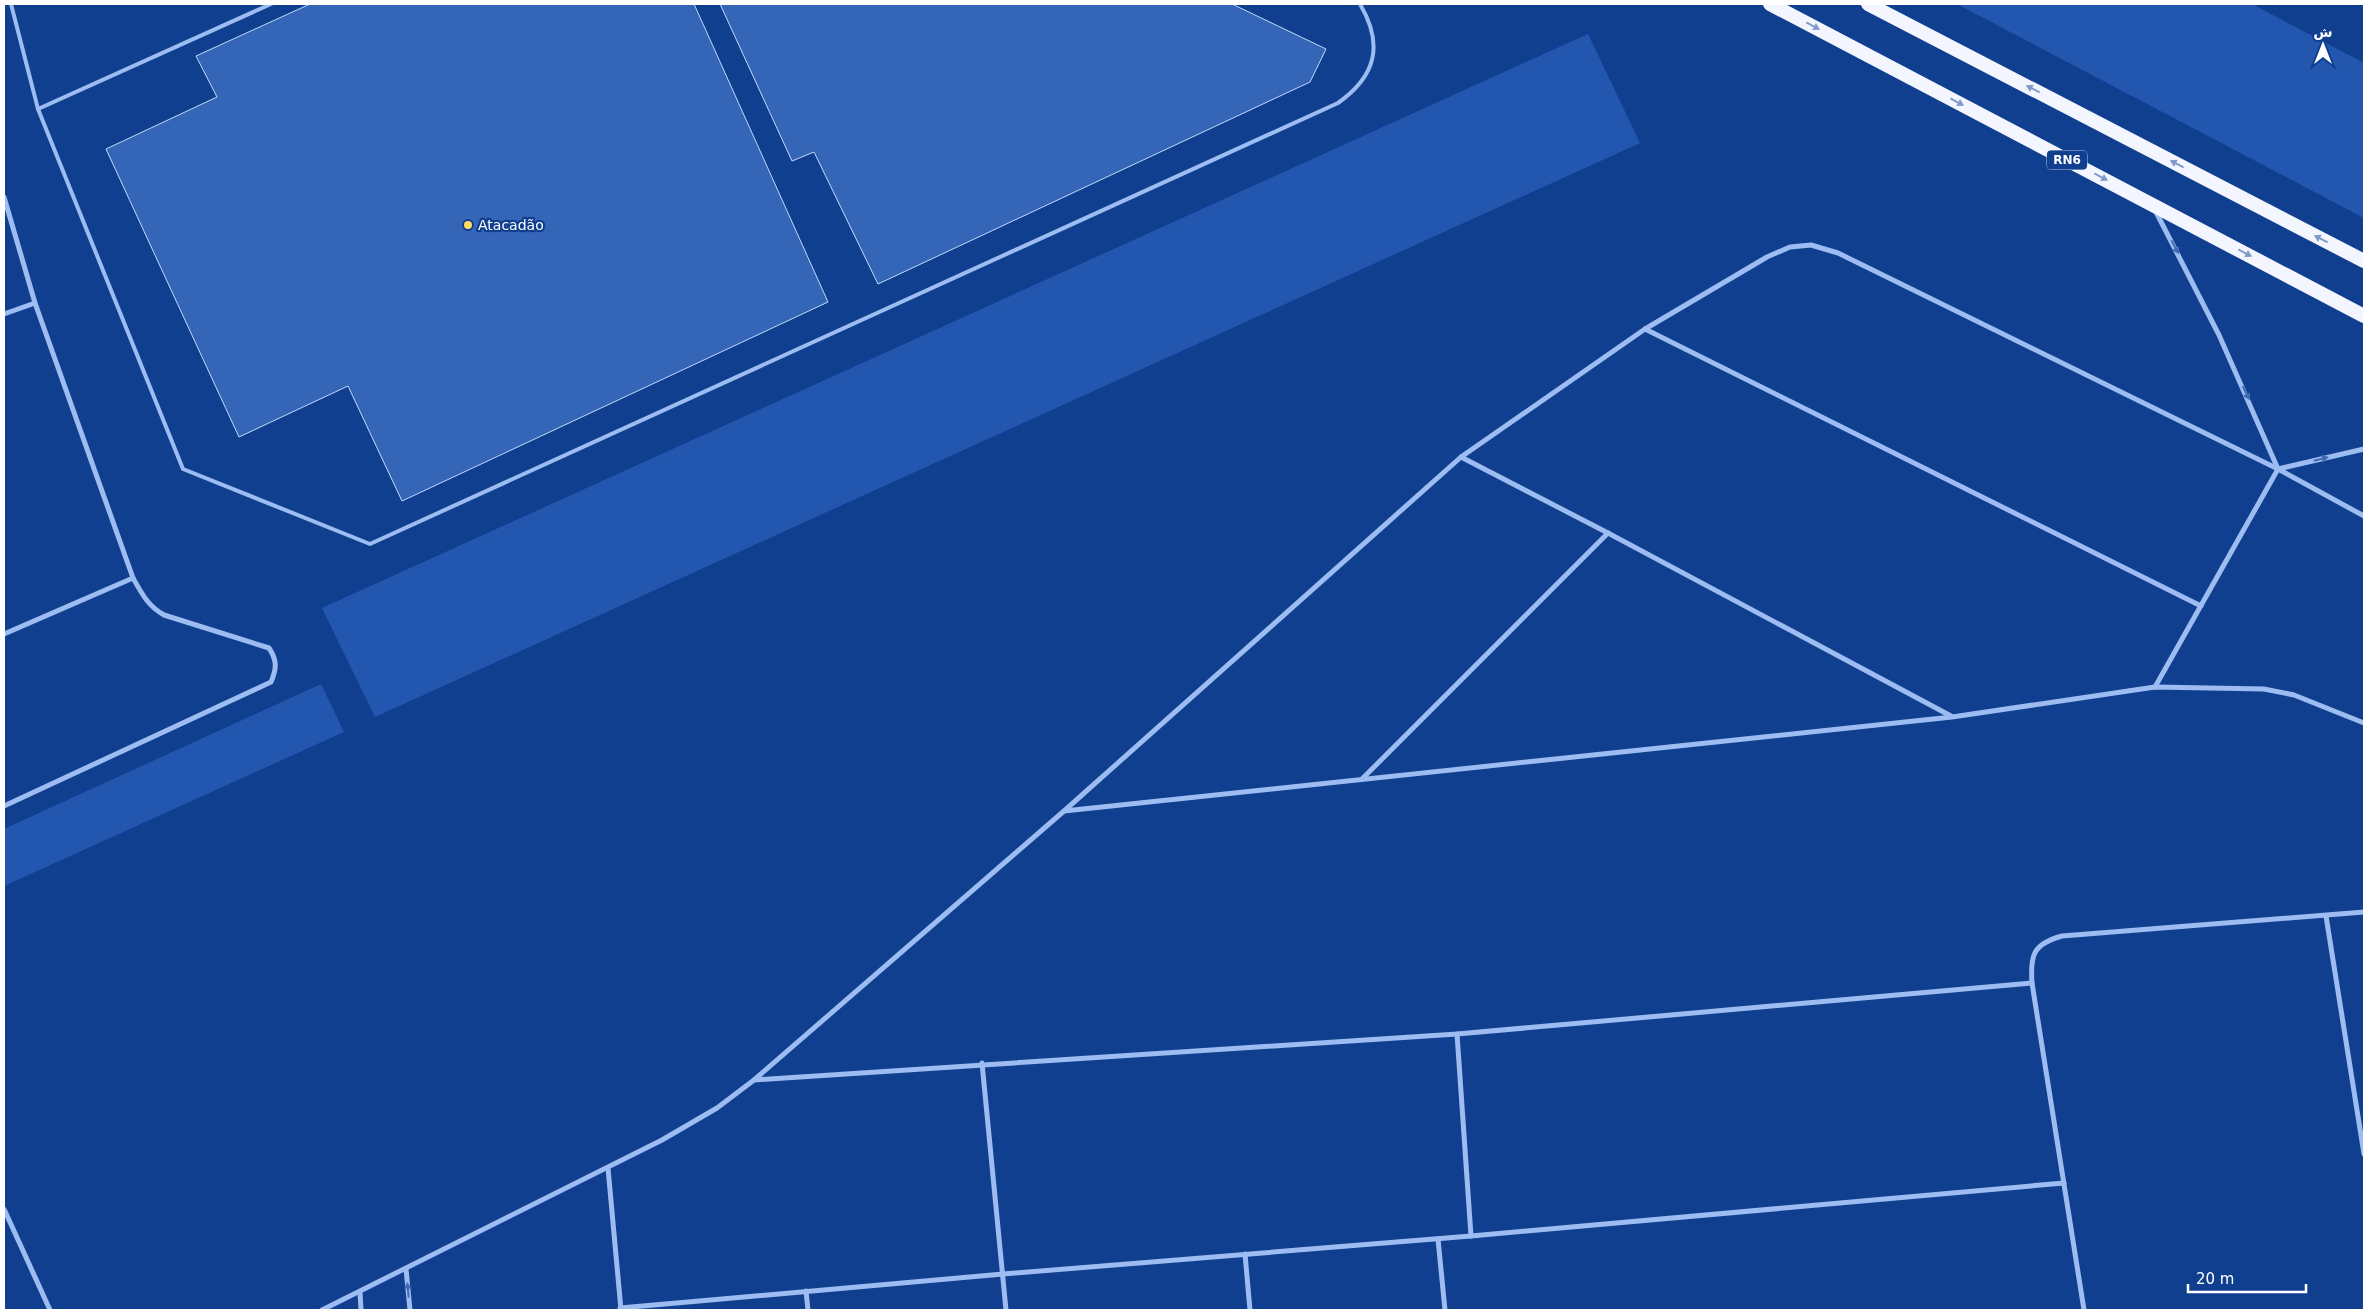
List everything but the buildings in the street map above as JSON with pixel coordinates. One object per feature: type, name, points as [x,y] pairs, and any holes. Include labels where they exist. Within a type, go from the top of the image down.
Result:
[{"type":"highway","name":"RN6","points":[[1770,4],[2364,316]]},
{"type":"highway","points":[[1868,4],[2364,261]]},
{"type":"street","points":[[4,197],[34,304],[133,578],[152,609],[164,615],[269,648],[274,657],[276,669],[271,682],[4,806]]},
{"type":"street","points":[[2152,204],[2219,335],[2278,469]]},
{"type":"street","points":[[322,1310],[608,1168],[662,1140],[717,1108],[754,1080],[1064,811],[1461,457],[1645,330],[1768,257],[1790,247],[1811,245],[1846,257],[2278,469],[2364,516]]},
{"type":"street","points":[[4,314],[34,304]]},
{"type":"street","points":[[1645,330],[2201,606]]},
{"type":"street","points":[[2155,687],[2278,469],[2364,450]]},
{"type":"street","points":[[1461,457],[1608,533],[1952,717]]},
{"type":"street","points":[[1361,780],[1608,533]]},
{"type":"street","points":[[4,634],[133,578]]},
{"type":"street","points":[[1064,811],[1952,717],[2155,687],[2264,689],[2294,694],[2364,723]]},
{"type":"street","points":[[2084,1310],[2032,983],[2031,962],[2037,949],[2048,940],[2062,936],[2364,912]]},
{"type":"street","points":[[2326,916],[2361,1113],[2364,1154]]},
{"type":"street","points":[[754,1080],[1457,1034],[2032,983]]},
{"type":"street","points":[[1457,1034],[1471,1236]]},
{"type":"street","points":[[982,1064],[1006,1310]]},
{"type":"street","points":[[608,1168],[620,1309],[806,1290],[1471,1236],[2064,1182]]},
{"type":"street","points":[[4,1209],[50,1310]]},
{"type":"street","points":[[1438,1238],[1445,1310]]},
{"type":"street","points":[[1245,1254],[1250,1310]]},
{"type":"street","points":[[406,1269],[410,1310]]},
{"type":"street","points":[[806,1290],[808,1310]]},
{"type":"street","points":[[360,1292],[362,1310]]},
{"type":"lane","points":[[11,4],[38,109],[183,469],[370,544],[1338,103],[1354,91],[1367,76],[1373,57],[1374,37],[1369,19],[1360,4]]},
{"type":"lane","points":[[38,109],[271,4]]},
{"type":"shaded area","points":[[1957,4],[2252,4],[2364,63],[2364,218]]},
{"type":"shaded area","points":[[1588,34],[1640,143],[375,717],[322,608]]},
{"type":"shaded area","points":[[321,684],[344,732],[4,886],[4,829]]},
{"type":"place","name":"Atacadão","points":[[468,225]]}]
